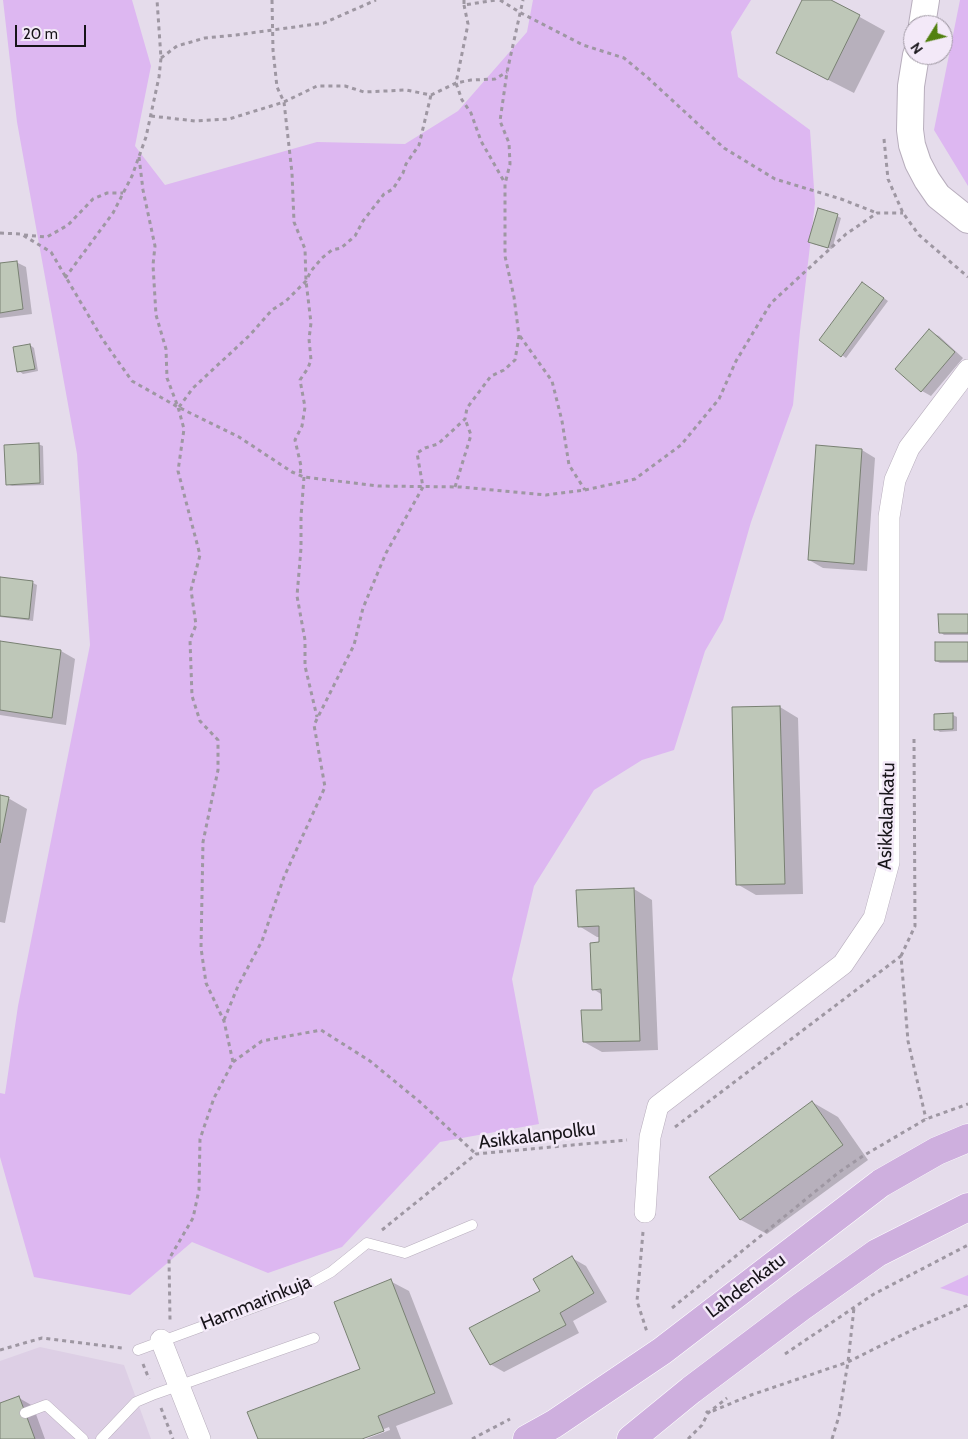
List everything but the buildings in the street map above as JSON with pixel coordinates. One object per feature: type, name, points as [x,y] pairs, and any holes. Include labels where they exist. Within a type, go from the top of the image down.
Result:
[{"type":"main road","name":"Lahdenkatu","points":[[521,1428],[554,1424],[662,1351],[881,1183],[937,1151],[968,1138]]},
{"type":"main road","points":[[631,1439],[691,1390],[801,1307],[877,1253],[968,1207]]},
{"type":"street","points":[[924,15],[926,0]]},
{"type":"street","points":[[914,65],[910,86],[910,130],[918,163],[938,196],[968,220]]},
{"type":"street","name":"Asikkalankatu","points":[[645,1212],[650,1137],[658,1106],[843,964],[874,918],[889,862],[889,517],[895,480],[909,448],[968,370]]},
{"type":"street","points":[[166,1339],[179,1386],[200,1439]]},
{"type":"lane","points":[[367,1242],[405,1253],[472,1225]]},
{"type":"lane","name":"Hammarinkuja","points":[[138,1350],[293,1293],[331,1272],[367,1242]]},
{"type":"lane","points":[[100,1439],[136,1402],[314,1338]]},
{"type":"lane","points":[[25,1413],[46,1405],[83,1439]]},
{"type":"path","points":[[65,278],[113,213],[132,176],[146,137],[161,58],[157,0]]},
{"type":"path","points":[[272,0],[277,87],[284,102],[292,173],[294,222],[305,249],[306,281],[311,323],[309,339],[311,360],[300,380],[305,407],[302,426],[295,440],[301,466],[300,476]]},
{"type":"path","points":[[161,58],[177,46],[205,38],[324,22],[376,0]]},
{"type":"path","points":[[496,0],[464,2],[468,24],[456,83],[462,100],[471,113],[481,141],[505,184]]},
{"type":"path","points":[[500,0],[521,13],[584,45],[624,58],[724,148],[775,179],[877,213],[903,213]]},
{"type":"path","points":[[224,1021],[238,986],[262,941],[284,877],[326,787],[314,725],[354,645],[363,608],[386,553],[423,487],[417,453],[438,444],[465,420],[468,408],[491,376],[504,370],[515,360],[520,336],[505,256],[505,184],[510,164],[509,143],[500,121],[507,72],[523,0]]},
{"type":"path","points":[[151,116],[195,121],[229,119],[284,102],[317,86],[346,86],[364,92],[406,90],[431,95],[456,83],[471,80],[495,80],[507,72]]},
{"type":"path","points":[[178,407],[193,388],[250,335],[272,310],[286,301],[306,281],[311,271],[322,258],[332,250],[340,248],[355,236],[362,221],[384,194],[393,189],[406,164],[419,145],[431,95]]},
{"type":"path","points":[[139,157],[143,190],[156,246],[153,265],[156,314],[166,349],[167,378],[184,429],[178,470],[200,555],[191,590],[196,625],[190,640],[192,696],[200,721],[218,740],[218,770],[204,842],[201,948],[206,983],[224,1021],[233,1062]]},
{"type":"path","points":[[0,233],[48,237],[68,226],[93,199],[107,193],[123,193]]},
{"type":"path","points":[[21,234],[51,252],[103,340],[132,381],[178,407],[239,437],[304,478],[378,486],[455,487],[546,495],[585,490],[635,479],[681,445],[718,399],[736,361],[772,303],[846,234],[877,213]]},
{"type":"path","points":[[520,336],[552,380],[562,421],[569,465],[585,490]]},
{"type":"path","points":[[455,487],[471,435],[465,420]]},
{"type":"path","points":[[304,478],[297,596],[305,640],[306,666],[317,717]]},
{"type":"path","points":[[914,732],[915,926],[901,956],[908,1041],[926,1119]]},
{"type":"path","name":"Asikkalanpolku","points":[[367,1242],[476,1154],[664,1136],[901,956]]},
{"type":"path","points":[[166,1339],[169,1259],[193,1218],[199,1190],[200,1140],[214,1098],[233,1062],[262,1041],[321,1030],[370,1061],[420,1102],[476,1154]]},
{"type":"path","points":[[669,1311],[838,1173],[926,1119],[968,1104]]},
{"type":"path","points":[[645,1212],[637,1301],[646,1330],[662,1351]]},
{"type":"path","points":[[784,1355],[874,1294],[968,1245]]},
{"type":"path","points":[[708,1413],[751,1395],[848,1362],[968,1305]]},
{"type":"path","points":[[832,1439],[839,1416],[848,1362],[854,1307]]},
{"type":"path","points":[[646,1330],[653,1324]]},
{"type":"path","points":[[0,1350],[42,1338],[138,1350],[173,1439]]},
{"type":"path","points":[[691,1390],[708,1413]]},
{"type":"path","points":[[688,1439],[702,1425],[708,1413],[731,1395]]},
{"type":"path","points":[[472,1439],[521,1428]]},
{"type":"shaded area","points":[[3,0],[132,0],[151,66],[135,146],[165,185],[317,142],[405,144],[458,111],[527,32],[533,0],[751,0],[731,32],[738,77],[810,130],[815,203],[793,405],[751,522],[723,620],[705,651],[674,750],[642,760],[594,790],[534,886],[512,979],[539,1124],[440,1142],[342,1247],[268,1273],[192,1242],[130,1295],[34,1277],[0,1157],[0,1093],[5,1094],[18,1006],[90,645],[77,454],[17,122]]},
{"type":"shaded area","points":[[960,0],[968,0],[968,186],[934,130],[947,65],[953,65],[953,35]]},
{"type":"shaded area","points":[[968,1275],[968,1296],[940,1288]]},
{"type":"shaded area","points":[[40,1347],[124,1365],[151,1439],[0,1439],[0,1361]]}]
